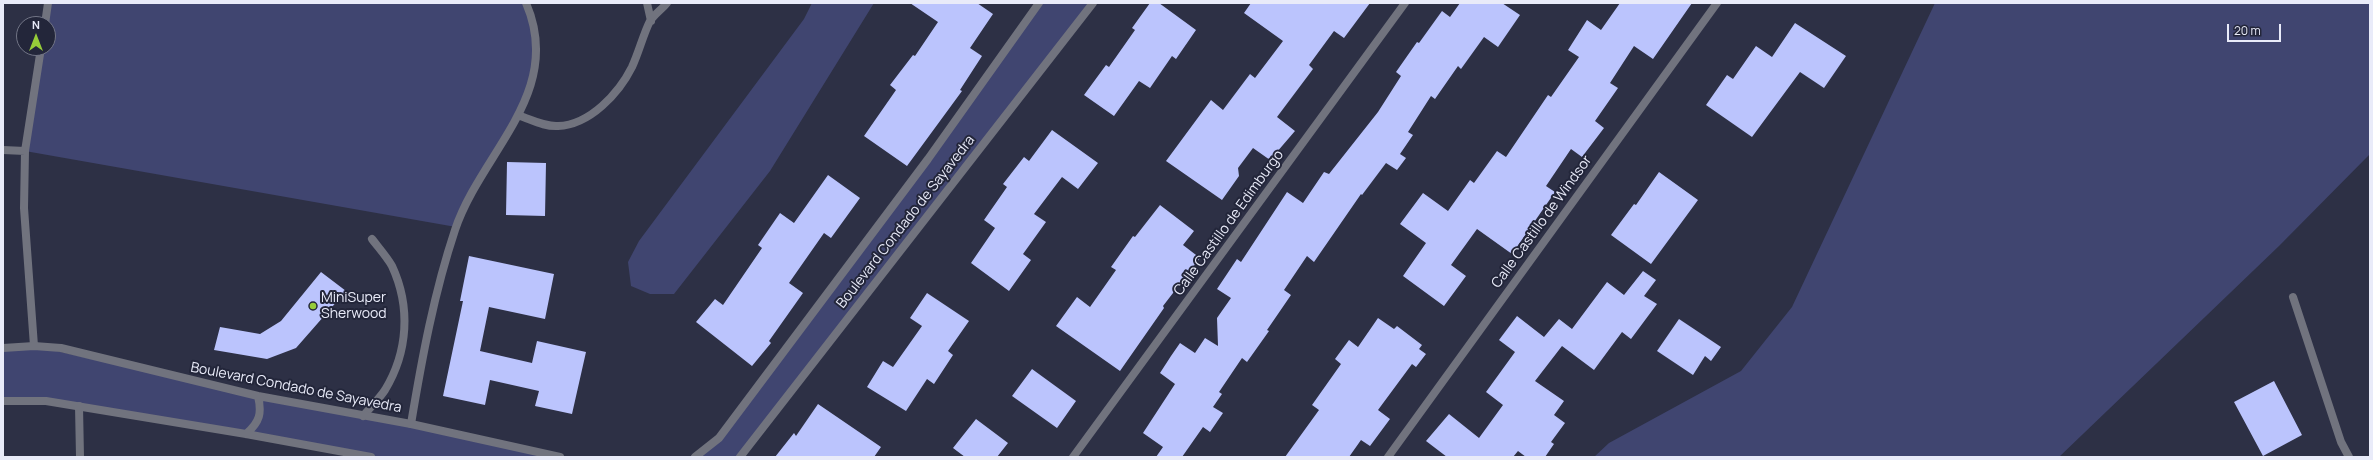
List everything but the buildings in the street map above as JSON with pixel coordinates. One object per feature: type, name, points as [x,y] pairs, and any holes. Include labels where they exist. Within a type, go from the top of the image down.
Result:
[{"type":"street","points":[[46,16],[48,3]]},
{"type":"street","points":[[411,424],[436,288],[456,227],[477,182],[520,116],[532,87],[537,55],[532,17],[526,3]]},
{"type":"street","points":[[647,3],[651,21]]},
{"type":"street","points":[[520,116],[540,124],[558,126],[575,123],[592,114],[620,86],[640,50],[651,21],[667,3]]},
{"type":"street","name":"Boulevard Condado de Sayavedra","points":[[695,457],[724,432],[928,159],[1039,3]]},
{"type":"street","name":"Boulevard Condado de Sayavedra","points":[[740,457],[1093,3]]},
{"type":"street","name":"Calle Castillo de Edimburgo","points":[[1073,457],[1405,3]]},
{"type":"street","name":"Calle Castillo de Windsor","points":[[1388,457],[1717,3]]},
{"type":"street","points":[[34,346],[24,208],[25,151],[40,56]]},
{"type":"street","points":[[3,150],[25,151]]},
{"type":"street","points":[[363,416],[384,391],[396,368],[405,329],[402,296],[394,272],[372,239]]},
{"type":"street","points":[[2293,297],[2341,442],[2349,457]]},
{"type":"street","name":"Boulevard Condado de Sayavedra","points":[[3,348],[34,346],[62,348],[258,396],[411,424],[560,457]]},
{"type":"street","points":[[246,434],[260,418],[258,396]]},
{"type":"street","points":[[3,401],[46,401],[79,406],[371,457]]},
{"type":"street","points":[[79,406],[80,457]]},
{"type":"shaded area","points":[[48,3],[526,3],[532,17],[532,87],[456,227],[25,151],[40,56],[56,56],[56,16],[48,16]]},
{"type":"shaded area","points":[[812,3],[874,3],[770,171],[674,294],[650,294],[631,286],[628,262],[639,241],[804,19]]},
{"type":"shaded area","points":[[1039,3],[1093,3],[740,457],[695,457],[719,438]]},
{"type":"shaded area","points":[[1935,3],[2370,3],[2370,154],[2279,246],[2059,457],[1594,457],[1609,443],[1741,371],[1792,307]]},
{"type":"shaded area","points":[[34,346],[258,396],[560,457],[371,457],[79,406],[3,401],[3,348]]},
{"type":"place","name":"MiniSuper Sherwood","points":[[313,306]]}]
